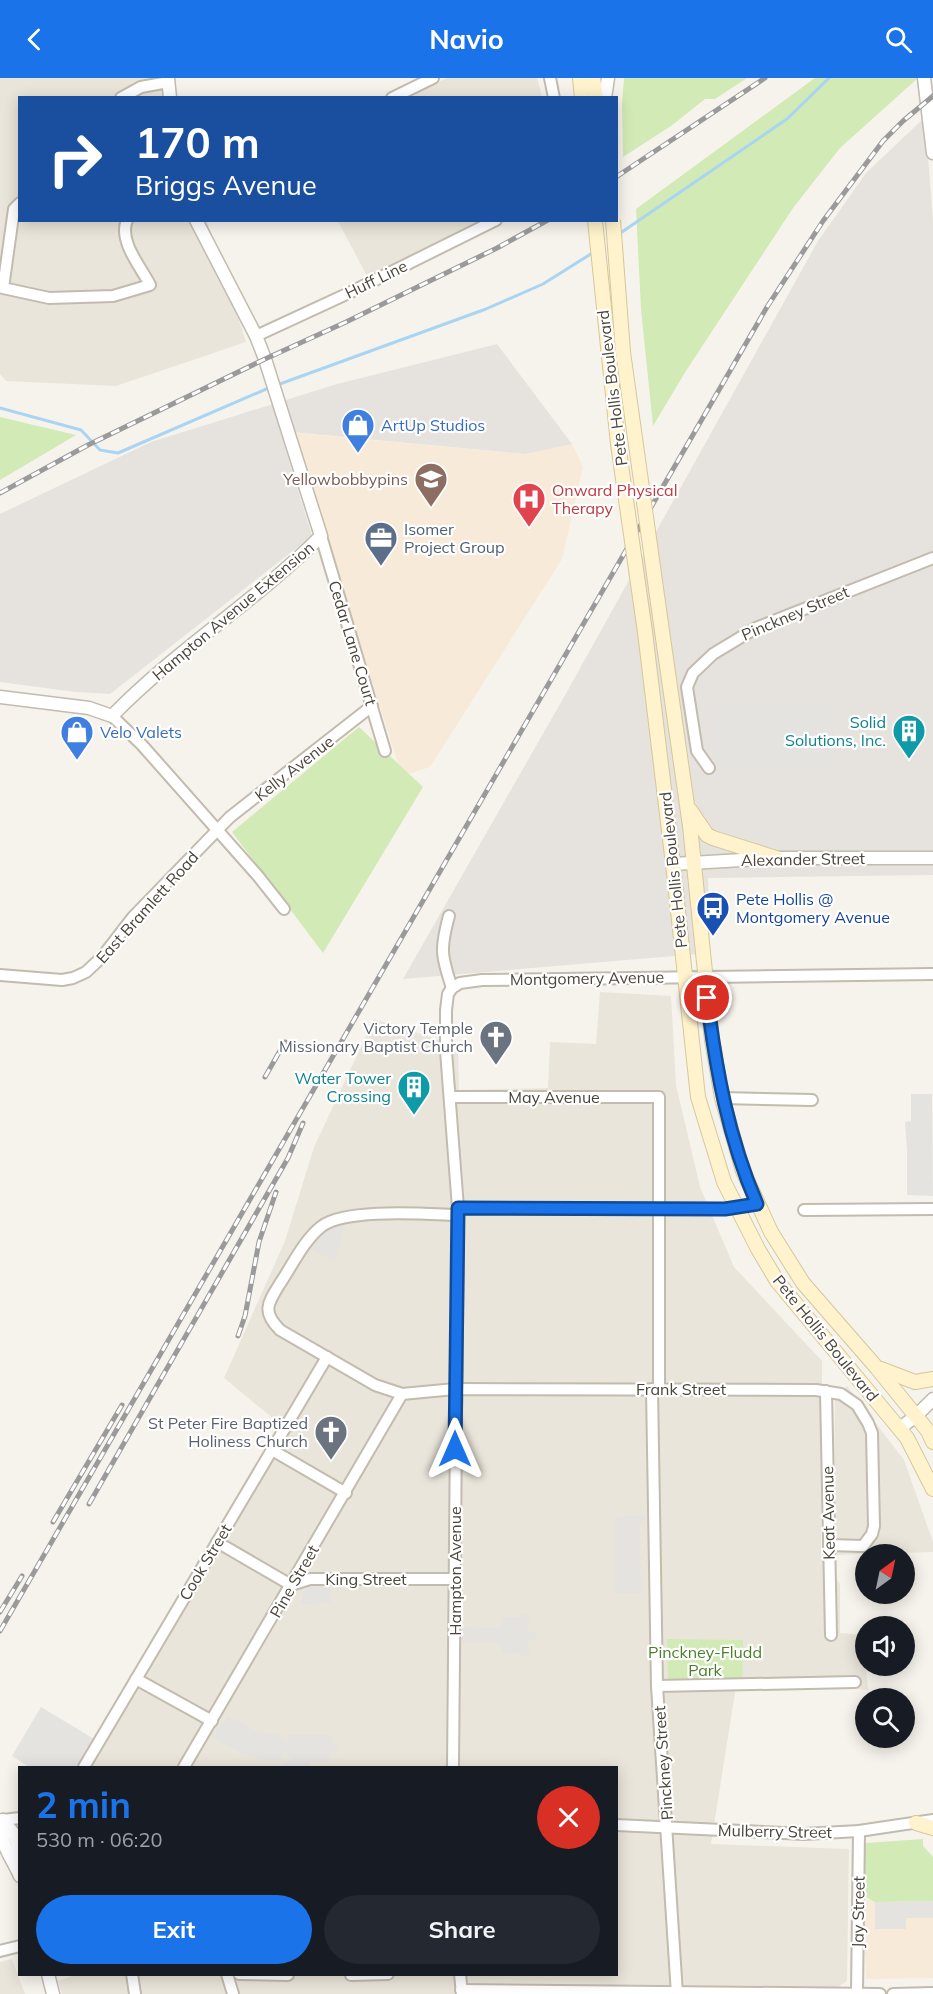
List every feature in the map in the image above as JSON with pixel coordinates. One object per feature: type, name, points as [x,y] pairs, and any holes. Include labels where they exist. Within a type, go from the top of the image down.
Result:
[{"type":"main road","points":[[580,78],[582,96]]},
{"type":"main road","points":[[592,78],[596,96]]},
{"type":"main road","name":"Pete Hollis Boulevard","points":[[595,222],[618,444],[645,632],[698,1097],[724,1182],[777,1281],[900,1428],[933,1489]]},
{"type":"main road","name":"Pete Hollis Boulevard","points":[[613,222],[623,352],[685,800],[704,976],[722,1098],[743,1171],[757,1204],[782,1250],[803,1283],[877,1368],[916,1416],[933,1442]]},
{"type":"main road","points":[[685,800],[707,835],[724,843],[776,858]]},
{"type":"main road","points":[[877,1368],[915,1382],[933,1379]]},
{"type":"main road","points":[[916,1823],[933,1828]]},
{"type":"street","points":[[396,96],[433,78]]},
{"type":"street","points":[[550,78],[554,96]]},
{"type":"street","points":[[605,96],[608,78]]},
{"type":"street","points":[[924,78],[933,153]]},
{"type":"street","points":[[125,96],[141,87],[168,80],[170,96]]},
{"type":"street","points":[[18,205],[14,209],[3,288],[49,298],[113,296],[150,285],[127,242],[124,228],[127,222]]},
{"type":"street","name":"Hampton Avenue Extension","points":[[112,716],[144,685],[296,561],[321,536],[274,385],[256,336],[197,222]]},
{"type":"street","name":"Huff Line","points":[[256,336],[492,222]]},
{"type":"street","name":"Cedar Lane Court","points":[[321,536],[385,751]]},
{"type":"street","name":"Pinckney Street","points":[[709,768],[697,751],[687,687],[693,673],[712,654],[756,628],[933,558]]},
{"type":"street","points":[[0,697],[89,708],[112,716],[134,735],[285,909]]},
{"type":"street","name":"Kelly Avenue","points":[[217,830],[372,706]]},
{"type":"street","name":"East Bramlett Road","points":[[0,975],[62,980],[86,972],[102,957],[133,917],[217,830]]},
{"type":"street","name":"Alexander Street","points":[[673,864],[776,858],[933,858]]},
{"type":"street","points":[[450,916],[443,939],[442,959],[452,988]]},
{"type":"street","name":"Montgomery Avenue","points":[[452,988],[460,983],[483,980],[933,974]]},
{"type":"street","name":"Hampton Avenue","points":[[452,988],[446,1000],[446,1052],[458,1212],[453,1766]]},
{"type":"street","name":"May Avenue","points":[[450,1097],[659,1097]]},
{"type":"street","name":"Pinckney Street","points":[[659,1097],[655,1389],[657,1686],[668,1827],[677,1993]]},
{"type":"street","points":[[722,1098],[812,1100]]},
{"type":"street","points":[[458,1212],[737,1208],[757,1204]]},
{"type":"street","points":[[804,1210],[933,1209]]},
{"type":"street","name":"Frank Street","points":[[458,1212],[342,1217],[322,1226],[311,1236],[275,1292],[267,1311],[270,1320],[280,1330],[375,1385],[402,1394],[455,1389],[826,1390],[841,1394],[857,1405],[872,1433],[874,1526],[872,1534],[863,1546],[829,1545]]},
{"type":"street","name":"Cook Street","points":[[85,1766],[327,1357]]},
{"type":"street","name":"Keat Avenue","points":[[826,1390],[831,1635]]},
{"type":"street","name":"Pine Street","points":[[185,1766],[402,1394]]},
{"type":"street","points":[[900,1428],[933,1399]]},
{"type":"street","points":[[272,1450],[346,1492]]},
{"type":"street","points":[[218,1542],[291,1585]]},
{"type":"street","name":"King Street","points":[[291,1585],[310,1579],[455,1580]]},
{"type":"street","points":[[136,1679],[212,1721]]},
{"type":"street","points":[[657,1686],[855,1682]]},
{"type":"street","points":[[16,1860],[2,1834],[2,1820],[18,1818]]},
{"type":"street","name":"Mulberry Street","points":[[618,1825],[804,1834],[859,1831],[933,1820]]},
{"type":"street","name":"Jay Street","points":[[857,1992],[859,1831]]},
{"type":"street","points":[[0,1848],[16,1860]]},
{"type":"street","points":[[0,1951],[18,1946]]},
{"type":"street","points":[[48,1976],[53,1994]]},
{"type":"street","points":[[132,1976],[135,1994]]},
{"type":"street","points":[[228,1976],[233,1994]]},
{"type":"street","points":[[460,1976],[461,1992],[857,1992],[880,1994]]},
{"type":"street","points":[[893,1994],[933,1994]]},
{"type":"shaded area","points":[[0,78],[162,78],[168,96],[18,96],[18,222],[207,222],[246,342],[116,386],[6,381],[0,374]]},
{"type":"shaded area","points":[[447,78],[537,78],[542,96],[409,96]]},
{"type":"shaded area","points":[[925,117],[933,222],[933,875],[708,878],[710,953],[403,979],[564,697],[818,241],[866,173]]},
{"type":"shaded area","points":[[339,222],[477,222],[368,278]]},
{"type":"shaded area","points":[[497,344],[572,444],[525,454],[280,431],[312,536],[110,694],[0,682],[0,514],[151,442],[337,384]]},
{"type":"shaded area","points":[[294,433],[525,454],[572,444],[583,467],[562,559],[430,767],[402,776]]},
{"type":"shaded area","points":[[833,706],[832,766],[718,766],[711,708]]},
{"type":"shaded area","points":[[600,992],[671,996],[676,1085],[700,1187],[734,1267],[822,1361],[821,1555],[840,1584],[840,1633],[855,1634],[855,1676],[867,1676],[868,1688],[737,1680],[711,1844],[849,1849],[847,1981],[828,1994],[62,1994],[58,1981],[72,1976],[618,1976],[618,1766],[84,1766],[281,1425],[224,1378],[285,1241],[314,1147],[374,1019],[458,1046],[459,1090],[548,1088],[550,1042],[596,1044]]},
{"type":"shaded area","points":[[911,1094],[932,1094],[933,1196],[907,1195],[905,1122],[911,1121]]},
{"type":"shaded area","points":[[345,1224],[335,1262],[307,1246],[323,1230]]},
{"type":"shaded area","points":[[847,1386],[904,1460],[933,1542],[933,1552],[915,1553],[915,1544],[855,1544],[855,1554],[833,1555],[835,1397]]},
{"type":"shaded area","points":[[645,1515],[645,1520],[640,1522],[641,1593],[615,1594],[615,1517]]},
{"type":"shaded area","points":[[331,1584],[330,1603],[301,1604],[303,1593],[309,1585]]},
{"type":"shaded area","points":[[525,1614],[532,1618],[528,1623],[528,1631],[537,1632],[536,1639],[528,1640],[528,1647],[532,1654],[525,1657],[519,1653],[501,1654],[501,1647],[496,1642],[461,1642],[462,1627],[497,1628],[501,1624],[502,1617],[519,1617]]},
{"type":"shaded area","points":[[41,1707],[94,1739],[79,1766],[27,1766],[12,1756]]},
{"type":"shaded area","points":[[228,1716],[259,1732],[283,1735],[284,1743],[288,1742],[288,1735],[332,1735],[332,1743],[337,1743],[337,1754],[330,1755],[329,1762],[310,1762],[309,1766],[283,1766],[283,1762],[291,1759],[286,1754],[282,1755],[281,1761],[261,1760],[242,1754],[214,1739],[216,1731]]},
{"type":"shaded area","points":[[863,1900],[933,1901],[933,1978],[866,1979]]},
{"type":"shaded area","points":[[933,1901],[933,1918],[906,1918],[906,1929],[875,1929],[875,1902]]},
{"type":"shaded area","points":[[12,1959],[25,1994],[0,1994],[0,1962]]},
{"type":"green space","points":[[624,78],[747,78],[715,99],[705,99],[671,126],[623,157]]},
{"type":"green space","points":[[815,78],[918,78],[840,148],[793,208],[684,374],[653,426],[641,309],[636,209]]},
{"type":"green space","points":[[0,417],[76,435],[0,480]]},
{"type":"green space","points":[[359,727],[423,787],[323,953],[232,832]]},
{"type":"green space","name":"Pinckney-Fludd Park","points":[[667,1639],[743,1640],[742,1682],[668,1683]]},
{"type":"green space","points":[[923,1839],[923,1846],[933,1857],[933,1901],[875,1902],[864,1896],[866,1843]]},
{"type":"waterway","points":[[619,234],[787,119],[829,78]]},
{"type":"waterway","points":[[277,385],[486,309],[543,284],[594,252]]},
{"type":"waterway","points":[[0,408],[81,430],[100,450],[118,453],[271,387]]},
{"type":"railway","points":[[618,176],[765,78]]},
{"type":"railway","points":[[0,1631],[767,307],[823,221],[883,141],[933,96]]},
{"type":"railway","points":[[0,493],[88,445],[346,322],[497,248],[544,222]]},
{"type":"railway","points":[[265,1077],[285,1042]]},
{"type":"railway","points":[[89,1504],[288,1158],[303,1123]]},
{"type":"railway","points":[[238,1336],[245,1316],[259,1242],[276,1192]]},
{"type":"railway","points":[[53,1522],[122,1405]]},
{"type":"railway","points":[[0,1612],[22,1576]]},
{"type":"place","name":"ArtUp Studios","points":[[358,454]]},
{"type":"place","name":"Yellowbobbypins","points":[[431,508]]},
{"type":"place","name":"Onward Physical Therapy","points":[[529,528]]},
{"type":"place","name":"Isomer Project Group","points":[[381,567]]},
{"type":"place","name":"Solid Solutions, Inc.","points":[[909,760]]},
{"type":"place","name":"Velo Valets","points":[[77,761]]},
{"type":"place","name":"Pete Hollis @ Montgomery Avenue","points":[[713,937]]},
{"type":"place","name":"Victory Temple Missionary Baptist Church","points":[[496,1066]]},
{"type":"place","name":"Water Tower Crossing","points":[[414,1116]]},
{"type":"place","name":"St Peter Fire Baptized Holiness Church","points":[[331,1461]]},
{"type":"route","points":[[455,1449],[458,1208],[725,1209],[757,1204],[743,1171],[722,1098],[707,998]]}]
